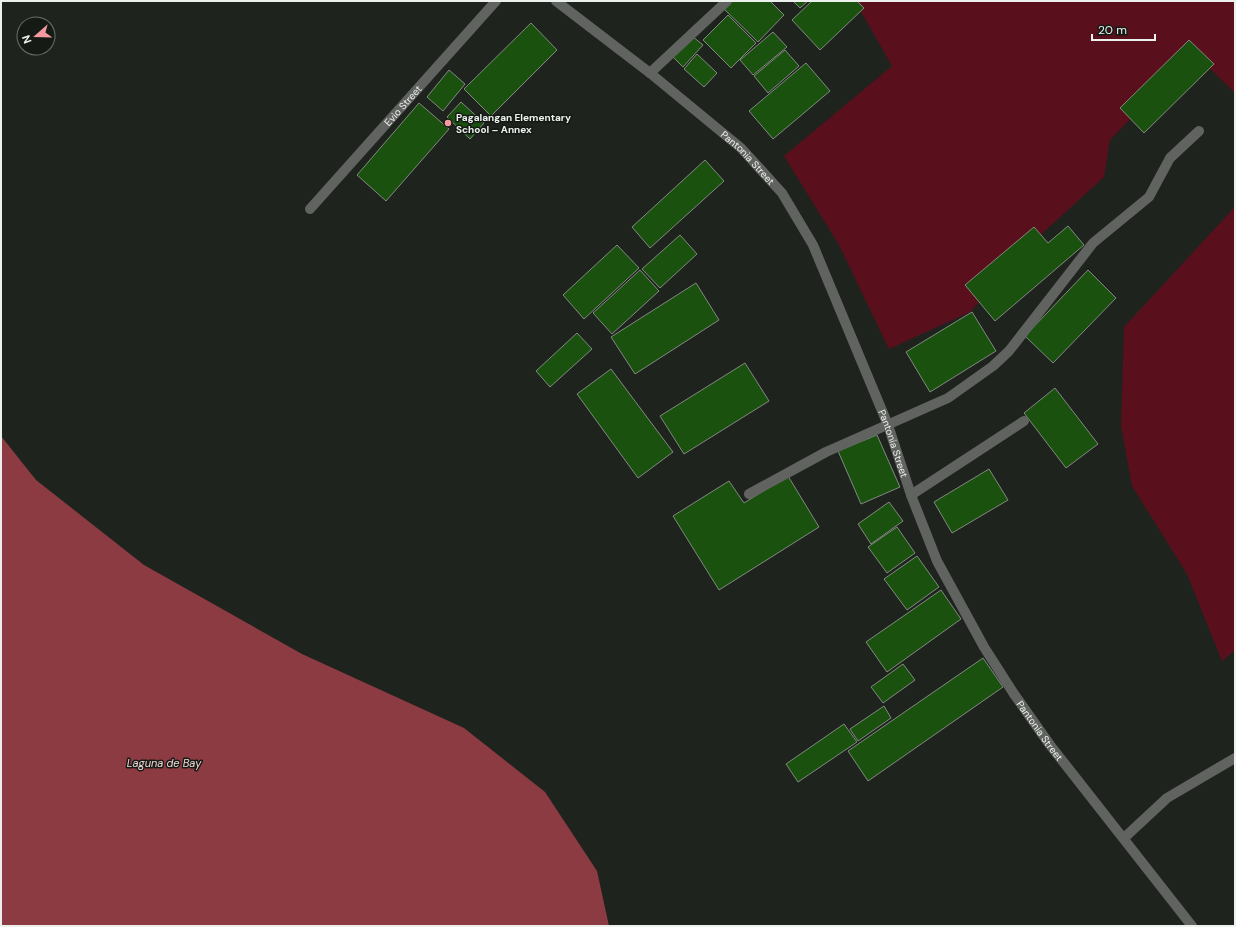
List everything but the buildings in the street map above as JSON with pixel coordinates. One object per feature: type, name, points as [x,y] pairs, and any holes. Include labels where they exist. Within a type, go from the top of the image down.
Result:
[{"type":"street","name":"Evio Street","points":[[310,209],[496,1]]},
{"type":"street","name":"Pantonia Street","points":[[556,1],[650,73],[741,148],[782,193],[813,245],[888,425],[911,495],[937,561],[984,647],[1014,694],[1046,738],[1192,926]]},
{"type":"street","points":[[650,73],[726,1]]},
{"type":"street","points":[[749,494],[826,452],[948,398],[992,366],[1009,351],[1093,243],[1149,197],[1170,158],[1198,131]]},
{"type":"street","points":[[911,495],[1024,421]]},
{"type":"street","points":[[1124,838],[1168,798],[1235,758]]},
{"type":"shaded area","points":[[855,1],[1235,1],[1235,93],[1194,53],[1110,140],[1104,177],[1036,239],[970,312],[889,349],[839,245],[784,156],[892,66]]},
{"type":"shaded area","points":[[1235,207],[1235,650],[1222,661],[1187,574],[1132,486],[1121,426],[1124,327]]},
{"type":"water","name":"Laguna de Bay","points":[[1,436],[36,480],[144,565],[302,654],[464,728],[545,792],[597,871],[609,926],[1,926]]},
{"type":"place","name":"Pagalangan Elementary School – Annex","points":[[448,123]]}]
